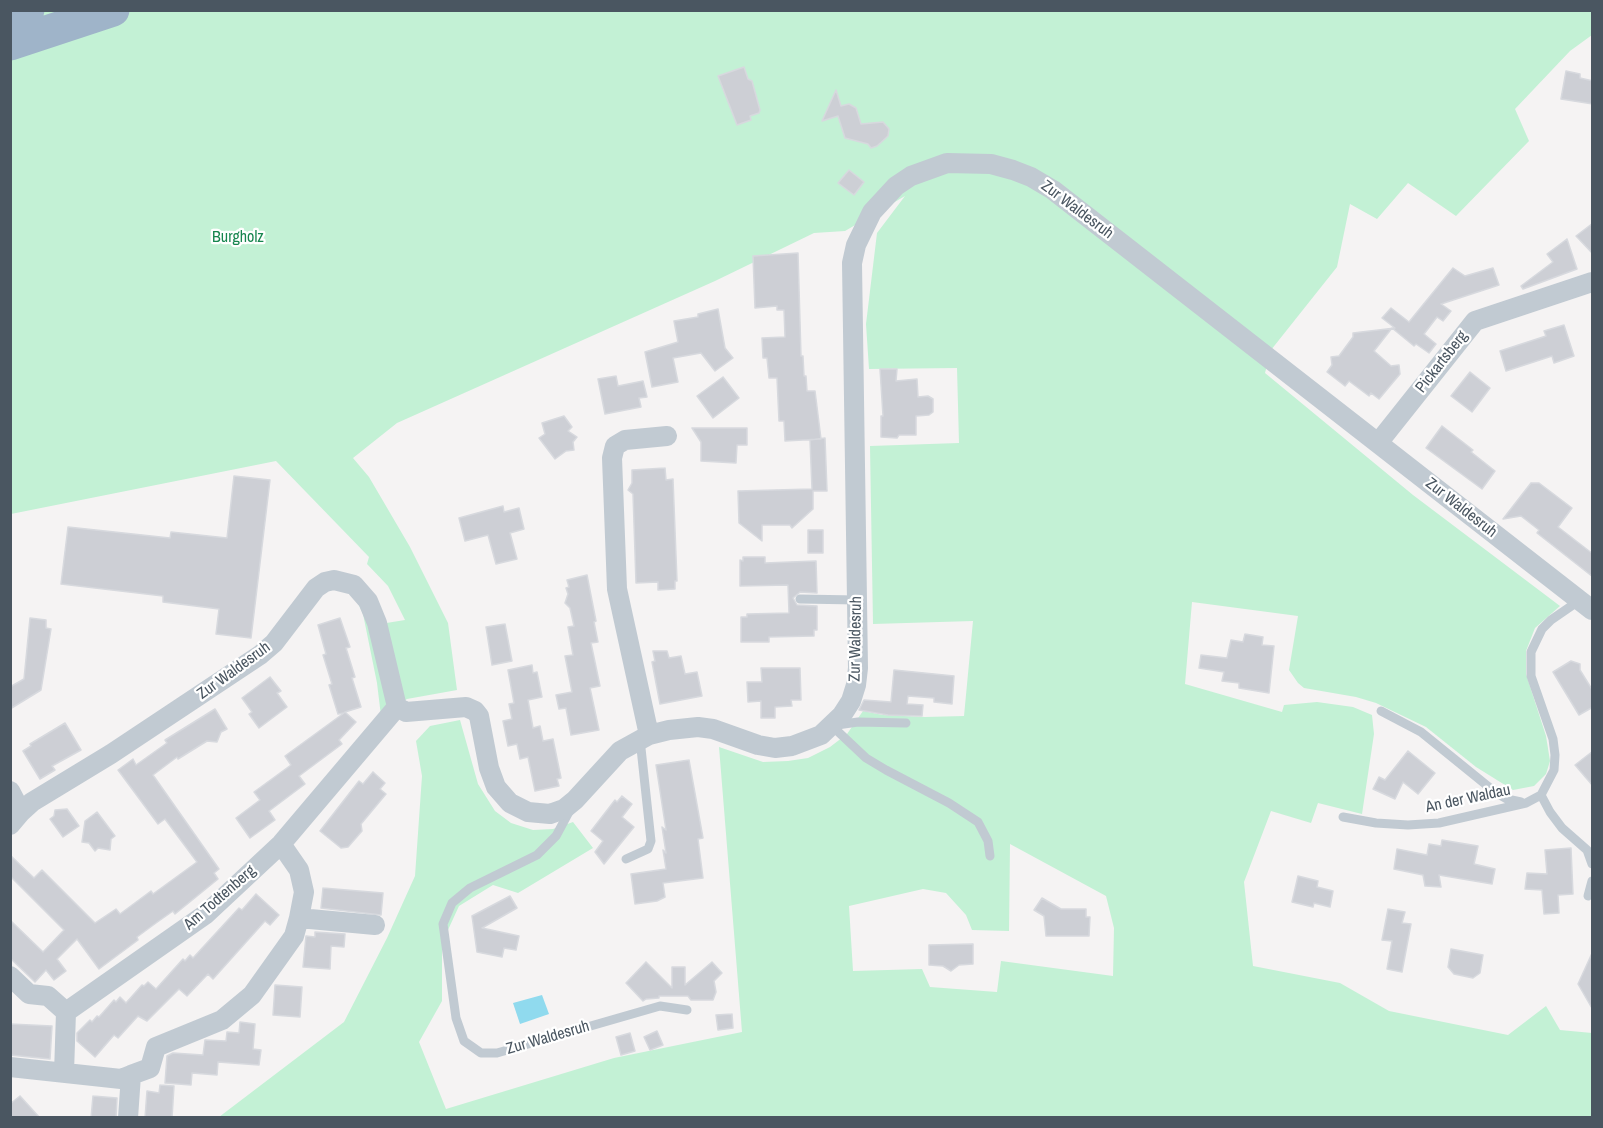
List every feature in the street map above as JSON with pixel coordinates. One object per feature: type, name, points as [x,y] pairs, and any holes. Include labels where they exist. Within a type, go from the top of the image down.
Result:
[{"type":"highway","points":[[10,17],[28,10]]},
{"type":"highway","points":[[10,44],[113,10]]},
{"type":"street","name":"Zur Waldesruh","points":[[14,817],[32,802],[111,754],[260,655],[274,643],[316,588],[325,582],[344,581],[354,585],[368,601],[377,623],[397,707],[406,712],[466,707],[475,711],[479,716],[489,768],[496,787],[502,796],[518,809],[539,815],[564,809],[620,751],[644,737],[677,729],[698,727],[713,729],[758,745],[775,748],[807,742],[821,735],[842,715],[851,701],[858,668],[852,263],[863,228],[883,198],[911,176],[947,163],[992,164],[1032,177],[1053,190],[1586,605]]},
{"type":"street","name":"Pickartsberg","points":[[1378,443],[1475,321],[1593,282]]},
{"type":"street","points":[[644,737],[617,588],[612,458],[615,446],[625,440],[667,436]]},
{"type":"street","name":"Am Todtenberg","points":[[66,1012],[206,914],[281,844],[397,707]]},
{"type":"street","name":"Zur Waldesruh","points":[[10,791],[14,817]]},
{"type":"street","points":[[10,1067],[121,1079],[150,1068],[156,1047],[222,1020],[252,995],[294,936],[304,892],[299,870],[281,844]]},
{"type":"street","points":[[299,918],[375,925]]},
{"type":"street","points":[[10,976],[29,994],[48,996],[66,1012],[64,1073]]},
{"type":"street","points":[[128,1118],[131,1075]]},
{"type":"lane","points":[[800,599],[857,600]]},
{"type":"lane","points":[[1586,605],[1551,620],[1542,629],[1531,652],[1531,676],[1553,739],[1555,755],[1554,770],[1541,795],[1562,828],[1587,850],[1593,864]]},
{"type":"lane","name":"An der Waldau","points":[[1380,711],[1421,732],[1507,799],[1526,803]]},
{"type":"lane","points":[[831,725],[858,722],[906,723]]},
{"type":"lane","points":[[831,725],[866,758],[949,803],[978,822],[988,841],[990,856]]},
{"type":"lane","points":[[626,859],[648,849],[651,842],[644,737]]},
{"type":"lane","name":"An der Waldau","points":[[1344,818],[1376,824],[1429,824],[1526,803],[1541,795]]},
{"type":"lane","name":"Zur Waldesruh","points":[[575,800],[556,836],[537,855],[513,869],[470,888],[452,903],[443,924],[456,1018],[464,1041],[481,1053],[497,1053],[660,1006],[687,1010]]},
{"type":"lane","points":[[1588,896],[1593,881]]},
{"type":"green space","name":"Burgholz","points":[[11,11],[1592,11],[1592,35],[1570,51],[1515,109],[1529,141],[1456,216],[1408,183],[1377,219],[1350,204],[1337,267],[1271,350],[1265,373],[1413,495],[1560,606],[1535,628],[1526,651],[1526,674],[1546,736],[1550,761],[1546,774],[1534,786],[1513,790],[1476,767],[1426,727],[1376,703],[1304,688],[1289,670],[1298,616],[1192,602],[1185,684],[1282,712],[1284,705],[1317,702],[1353,707],[1372,715],[1374,734],[1362,814],[1318,803],[1311,823],[1271,811],[1244,882],[1253,966],[1340,983],[1389,1011],[1508,1035],[1546,1006],[1560,1030],[1592,1033],[1592,1117],[219,1117],[344,1022],[387,938],[415,876],[422,776],[416,741],[430,726],[460,720],[478,784],[495,811],[511,823],[533,830],[553,829],[573,822],[593,848],[518,893],[493,885],[459,906],[442,943],[442,1001],[419,1042],[446,1109],[614,1058],[742,1032],[719,747],[763,762],[788,761],[808,758],[830,747],[847,734],[863,711],[883,715],[964,716],[973,621],[873,624],[870,446],[959,443],[957,368],[869,369],[866,324],[877,233],[905,196],[845,231],[814,233],[715,281],[397,423],[353,458],[369,477],[410,547],[448,623],[457,690],[407,699],[381,716],[363,614],[356,599],[374,625],[405,620],[388,586],[367,564],[369,557],[276,461],[11,514]],"holes":[[[1010,844],[1106,896],[1114,928],[1113,976],[1001,961],[997,992],[930,987],[922,969],[853,971],[849,906],[923,889],[946,893],[966,915],[972,930],[1009,931]]]},
{"type":"water","points":[[542,995],[549,1014],[520,1024],[513,1003]]},
{"type":"building","points":[[744,67],[748,79],[752,81],[760,110],[759,113],[750,116],[751,120],[737,125],[718,76]]},
{"type":"building","points":[[1566,71],[1580,74],[1580,78],[1593,81],[1593,104],[1561,99]]},
{"type":"building","points":[[836,90],[841,106],[849,104],[856,108],[861,124],[883,122],[889,129],[888,136],[877,146],[871,148],[868,144],[845,138],[838,116],[822,121]]},
{"type":"building","points":[[849,170],[864,182],[854,195],[838,183]]},
{"type":"building","points":[[1593,223],[1593,254],[1576,236]]},
{"type":"building","points":[[1567,239],[1577,269],[1523,289],[1521,286],[1553,262],[1547,254]]},
{"type":"building","points":[[798,253],[801,356],[803,356],[807,391],[815,391],[821,439],[785,441],[784,421],[779,421],[777,378],[769,378],[767,358],[763,358],[762,338],[785,337],[784,310],[777,310],[777,306],[755,308],[753,256]]},
{"type":"building","points":[[1453,268],[1465,276],[1493,268],[1499,285],[1441,304],[1451,311],[1443,321],[1437,317],[1424,334],[1436,344],[1429,353],[1416,344],[1414,346],[1392,328],[1395,328],[1382,318],[1391,308],[1409,322]]},
{"type":"building","points":[[718,309],[725,348],[733,358],[715,371],[701,353],[673,358],[678,382],[652,387],[645,352],[678,342],[674,321],[698,317],[698,314]]},
{"type":"building","points":[[1564,325],[1574,356],[1554,363],[1552,356],[1506,371],[1500,351],[1546,336],[1544,331]]},
{"type":"building","points":[[1392,328],[1374,351],[1391,366],[1399,365],[1400,374],[1379,399],[1371,393],[1369,396],[1349,381],[1345,386],[1327,372],[1332,365],[1331,357],[1339,356],[1353,337],[1353,333]]},
{"type":"building","points":[[880,369],[897,369],[896,381],[917,379],[918,397],[928,396],[933,399],[933,412],[929,415],[916,416],[916,435],[899,435],[897,438],[881,437],[881,416],[883,416]]},
{"type":"building","points":[[1470,372],[1490,388],[1472,412],[1451,396]]},
{"type":"building","points":[[616,376],[618,386],[643,381],[647,397],[639,398],[641,407],[605,414],[598,379]]},
{"type":"building","points":[[723,377],[739,398],[713,418],[697,396]]},
{"type":"building","points":[[564,416],[572,427],[568,431],[577,437],[573,442],[574,450],[566,451],[555,459],[539,438],[545,434],[542,423]]},
{"type":"building","points":[[1442,426],[1495,471],[1482,489],[1426,448]]},
{"type":"building","points":[[692,428],[747,428],[747,445],[737,445],[736,463],[701,461],[701,442]]},
{"type":"building","points":[[825,438],[827,491],[813,491],[813,509],[792,528],[790,525],[762,525],[762,541],[739,523],[738,491],[812,489],[810,440]]},
{"type":"building","points":[[665,468],[666,480],[673,479],[677,581],[675,581],[675,589],[658,590],[658,582],[636,583],[633,494],[628,490],[632,483],[632,470]]},
{"type":"building","points":[[234,476],[270,480],[251,638],[216,634],[219,609],[163,602],[163,596],[61,584],[68,527],[170,538],[171,532],[227,538]]},
{"type":"building","points":[[1531,483],[1539,483],[1572,508],[1558,527],[1593,554],[1593,577],[1537,533],[1539,530],[1521,516],[1503,519]]},
{"type":"building","points":[[503,506],[504,512],[519,508],[524,529],[510,533],[517,559],[496,564],[488,535],[465,541],[459,518]]},
{"type":"building","points":[[808,530],[823,530],[823,553],[808,553]]},
{"type":"building","points":[[743,557],[765,557],[765,563],[816,561],[817,593],[800,592],[793,598],[797,605],[817,606],[817,630],[814,630],[814,636],[769,637],[769,642],[741,642],[741,617],[747,617],[747,614],[789,613],[788,585],[740,586],[740,560],[743,561]]},
{"type":"building","points":[[587,575],[598,642],[591,643],[600,686],[590,688],[599,730],[571,735],[566,708],[559,709],[556,695],[572,692],[565,656],[573,655],[568,627],[574,626],[570,608],[565,603],[568,594],[566,588],[569,587],[567,580]]},
{"type":"building","points":[[30,618],[46,620],[46,628],[51,629],[41,690],[10,709],[10,687],[24,679]]},
{"type":"building","points":[[340,618],[350,647],[346,648],[361,707],[345,712],[356,722],[339,740],[342,744],[299,776],[305,784],[269,811],[275,820],[250,838],[236,818],[260,800],[254,792],[291,765],[285,756],[344,713],[338,714],[329,685],[332,684],[323,655],[326,654],[318,625]]},
{"type":"building","points":[[505,624],[512,661],[492,665],[486,627]]},
{"type":"building","points":[[1245,634],[1263,637],[1262,645],[1274,646],[1269,693],[1239,688],[1239,683],[1222,681],[1224,672],[1199,668],[1201,655],[1227,658],[1231,640],[1243,642]]},
{"type":"building","points":[[653,651],[667,651],[669,658],[681,656],[685,674],[697,672],[702,696],[660,704],[652,662],[655,661]]},
{"type":"building","points":[[1571,661],[1580,664],[1580,670],[1593,691],[1593,707],[1579,715],[1553,672]]},
{"type":"building","points":[[532,665],[533,673],[537,672],[542,697],[528,700],[533,728],[540,726],[543,741],[553,739],[561,778],[557,779],[559,786],[535,791],[528,757],[520,759],[517,744],[508,746],[503,721],[512,719],[509,704],[514,703],[508,670]]},
{"type":"building","points":[[761,668],[800,668],[801,700],[791,700],[792,706],[775,707],[775,718],[761,718],[761,701],[748,702],[747,682],[762,682]]},
{"type":"building","points":[[894,670],[954,676],[952,704],[934,702],[934,698],[908,696],[907,704],[923,705],[922,716],[888,715],[859,710],[864,700],[891,702]]},
{"type":"building","points":[[270,677],[281,691],[277,693],[287,707],[259,728],[242,698]]},
{"type":"building","points":[[215,709],[227,729],[221,732],[217,742],[207,741],[178,759],[177,757],[153,775],[219,869],[214,873],[218,879],[175,914],[173,911],[137,937],[138,940],[99,969],[77,939],[57,959],[66,971],[54,980],[46,970],[35,982],[10,958],[10,920],[43,952],[64,930],[10,876],[10,855],[34,878],[42,870],[95,923],[116,909],[120,914],[151,891],[153,894],[197,862],[165,819],[158,824],[118,770],[133,759],[136,765],[167,743],[165,740]]},
{"type":"building","points":[[65,723],[81,750],[52,766],[55,770],[40,779],[23,751],[31,746],[30,744]]},
{"type":"building","points":[[1408,751],[1435,773],[1418,794],[1403,782],[1395,799],[1373,789],[1379,777],[1385,780]]},
{"type":"building","points":[[1593,751],[1593,786],[1575,765]]},
{"type":"building","points":[[689,760],[703,838],[698,839],[703,878],[663,883],[665,897],[657,901],[635,904],[631,874],[666,869],[662,827],[666,830],[656,765]]},
{"type":"building","points":[[373,772],[385,783],[380,789],[386,794],[361,824],[362,831],[348,847],[341,848],[320,831],[359,781],[363,784]]},
{"type":"building","points":[[622,796],[632,804],[622,817],[634,827],[604,864],[595,852],[603,841],[591,831],[615,800],[617,802]]},
{"type":"building","points":[[67,809],[79,826],[63,837],[50,819],[54,816],[55,810]]},
{"type":"building","points":[[97,812],[115,836],[111,839],[110,850],[98,848],[95,851],[89,843],[82,842],[85,821]]},
{"type":"building","points":[[1442,840],[1478,846],[1474,864],[1495,869],[1492,884],[1439,875],[1441,887],[1425,886],[1423,875],[1394,869],[1397,849],[1427,855],[1429,844],[1441,846]]},
{"type":"building","points":[[1571,848],[1573,894],[1558,895],[1559,913],[1544,914],[1542,890],[1525,889],[1527,873],[1547,874],[1545,850]]},
{"type":"building","points":[[1298,876],[1318,881],[1317,887],[1333,891],[1330,907],[1314,903],[1313,907],[1292,902]]},
{"type":"building","points":[[323,888],[383,893],[381,915],[321,908]]},
{"type":"building","points":[[256,894],[279,915],[270,925],[265,921],[213,979],[208,974],[187,996],[179,989],[147,1021],[138,1016],[118,1038],[114,1035],[95,1057],[77,1041],[77,1033],[90,1020],[92,1022],[97,1016],[99,1017],[114,1000],[116,1002],[120,997],[126,1003],[142,985],[148,982],[156,989],[183,959],[185,961],[190,955],[193,958],[239,908],[242,910]]},
{"type":"building","points":[[510,896],[517,908],[482,928],[519,936],[516,950],[504,948],[502,957],[477,952],[472,916]]},
{"type":"building","points":[[1042,898],[1061,909],[1086,909],[1086,917],[1090,917],[1089,936],[1046,936],[1044,916],[1034,910]]},
{"type":"building","points":[[1388,909],[1405,912],[1402,923],[1411,924],[1402,972],[1387,969],[1392,941],[1382,940]]},
{"type":"building","points":[[315,932],[345,934],[344,947],[331,946],[330,969],[303,967],[306,936],[315,937]]},
{"type":"building","points":[[973,944],[973,964],[959,965],[951,971],[943,966],[929,965],[929,945]]},
{"type":"building","points":[[1451,949],[1483,955],[1480,973],[1473,978],[1454,974],[1448,967]]},
{"type":"building","points":[[1593,951],[1593,1010],[1578,984]]},
{"type":"building","points":[[646,962],[672,988],[672,967],[685,967],[685,985],[712,962],[722,973],[714,981],[716,992],[713,1000],[691,1000],[688,996],[659,996],[659,998],[643,1001],[626,983]]},
{"type":"building","points":[[275,985],[302,987],[300,1017],[273,1015]]},
{"type":"building","points":[[732,1014],[733,1028],[718,1030],[716,1015]]},
{"type":"building","points":[[240,1022],[255,1024],[253,1049],[261,1050],[259,1065],[218,1062],[217,1075],[192,1073],[191,1085],[165,1083],[167,1056],[173,1053],[203,1055],[205,1040],[226,1041],[227,1032],[239,1033]]},
{"type":"building","points":[[10,1024],[52,1026],[50,1059],[10,1055]]},
{"type":"building","points":[[657,1031],[663,1045],[650,1050],[644,1037]]},
{"type":"building","points":[[630,1033],[635,1051],[621,1055],[616,1037]]},
{"type":"building","points":[[160,1085],[174,1086],[172,1118],[145,1118],[147,1091],[159,1093]]},
{"type":"building","points":[[20,1096],[40,1118],[10,1118],[10,1104]]},
{"type":"building","points":[[93,1096],[117,1098],[116,1118],[91,1118]]}]
